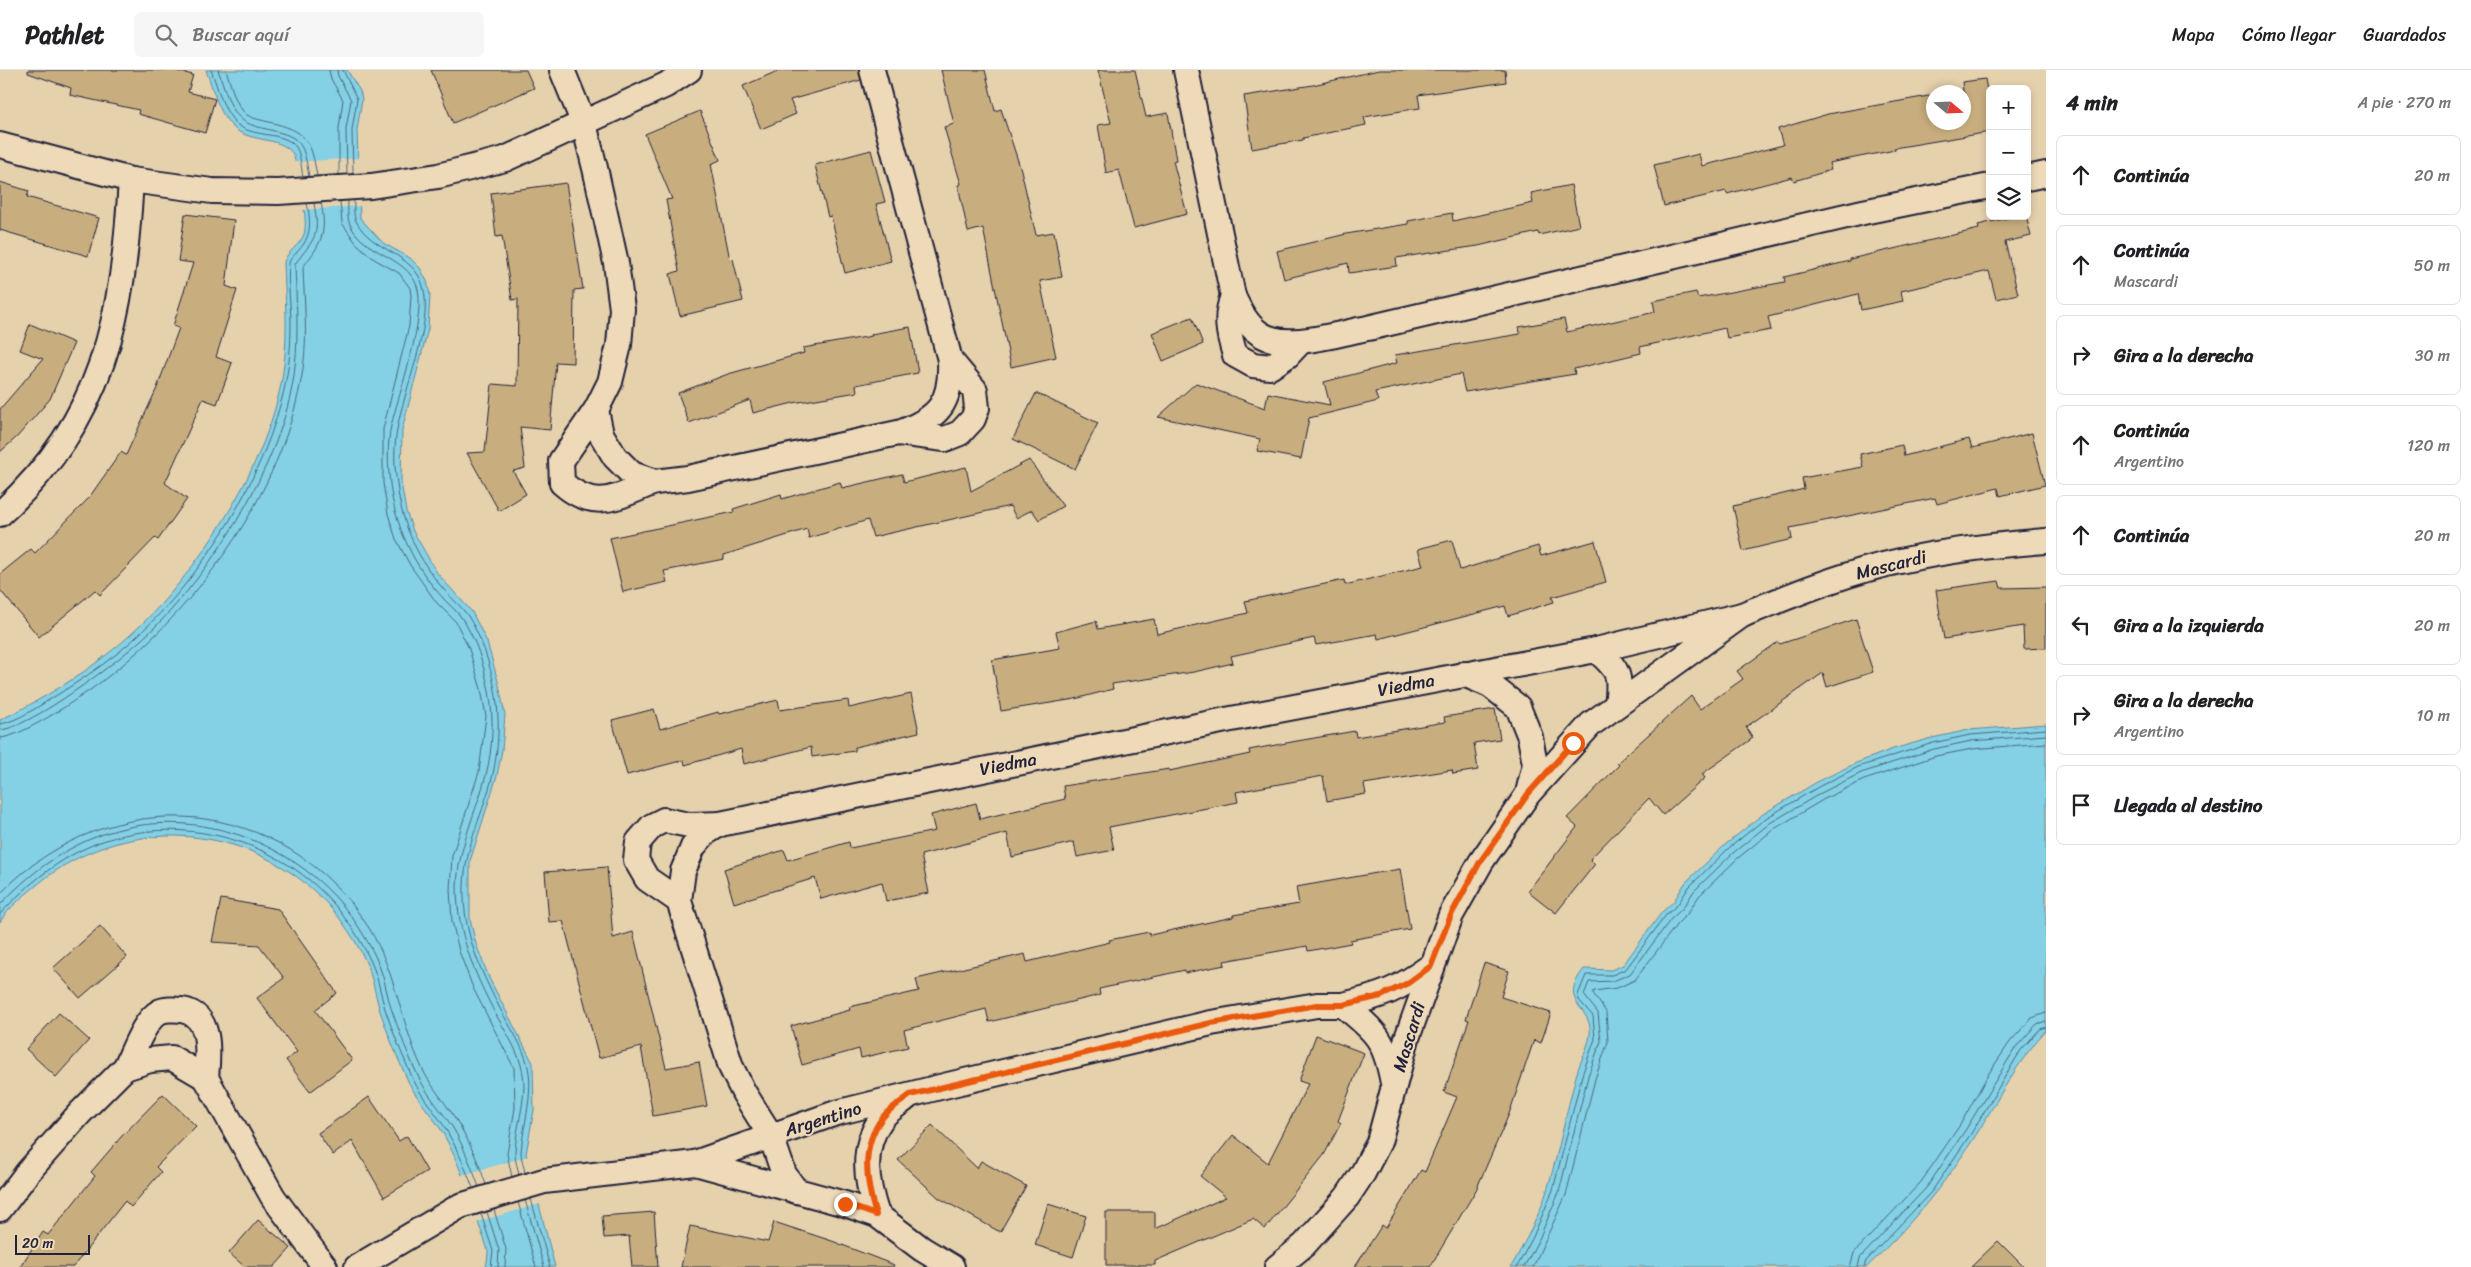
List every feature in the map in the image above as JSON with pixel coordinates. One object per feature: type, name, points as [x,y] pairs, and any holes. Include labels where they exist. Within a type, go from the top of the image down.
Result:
[{"type":"street","points":[[562,70],[584,124],[616,263],[622,309],[618,345],[610,382],[596,410],[561,460],[562,483],[576,495],[594,502],[615,497],[655,482],[688,478],[898,433],[923,424],[936,414],[947,395],[951,382],[950,360],[872,70]]},
{"type":"street","points":[[0,145],[131,180],[212,191],[278,192],[371,186],[438,176],[506,159],[584,124],[666,84],[689,70]]},
{"type":"street","points":[[1187,70],[1233,296],[1243,318],[1259,334],[1275,340],[1301,341],[1864,212],[1986,187]]},
{"type":"street","points":[[2031,177],[2046,174]]},
{"type":"street","points":[[0,514],[30,487],[61,446],[85,403],[105,358],[117,311],[126,250],[131,180]]},
{"type":"street","points":[[1233,296],[1227,312],[1228,334],[1234,355],[1253,365],[1270,367],[1301,341]]},
{"type":"street","points":[[898,433],[945,439],[960,433],[974,419],[976,408],[975,390],[950,360]]},
{"type":"street","points":[[596,410],[601,434],[615,457],[632,474],[655,482]]},
{"type":"street","name":"Mascardi","points":[[1742,615],[1792,595],[1879,566],[1946,552],[2046,541]]},
{"type":"street","points":[[1528,794],[1535,764],[1530,736],[1518,707],[1515,686],[1521,673],[1537,661],[1596,650],[1742,615]]},
{"type":"street","points":[[1530,736],[1541,746],[1553,748],[1573,743],[1591,724],[1617,704],[1742,615]]},
{"type":"street","points":[[1596,650],[1614,666],[1620,684],[1617,704]]},
{"type":"street","name":"Viedma","points":[[679,901],[647,879],[636,860],[638,842],[652,826],[664,820],[689,824],[720,824],[1464,674],[1537,661]]},
{"type":"street","points":[[1464,674],[1490,685],[1518,707]]},
{"type":"street","name":"Mascardi","points":[[1277,1267],[1304,1245],[1347,1197],[1363,1173],[1380,1142],[1406,1038],[1451,915],[1480,862],[1528,794],[1573,743]]},
{"type":"street","points":[[720,824],[705,833],[693,847],[683,871],[679,901],[731,1067],[744,1093],[771,1136],[784,1174],[796,1191]]},
{"type":"street","name":"Argentino","points":[[695,1163],[836,1113],[1211,1023],[1317,1005],[1343,1005],[1381,996],[1408,983],[1431,966]]},
{"type":"street","points":[[1343,1005],[1367,1024],[1379,1037],[1388,1056],[1394,1088]]},
{"type":"street","points":[[0,1209],[28,1172],[80,1113],[125,1068],[146,1025],[159,1012],[175,1009],[190,1011],[200,1022],[206,1032],[209,1049],[206,1078]]},
{"type":"street","points":[[125,1068],[150,1060],[172,1058],[206,1078],[273,1197],[325,1267]]},
{"type":"street","points":[[876,1215],[867,1187],[866,1164],[870,1142],[883,1117],[910,1095]]},
{"type":"street","points":[[357,1267],[460,1206],[544,1181],[695,1163],[876,1215],[922,1249],[952,1267]]},
{"type":"water","points":[[206,70],[347,70],[360,91],[362,99],[357,130],[360,218],[383,243],[410,258],[420,268],[427,281],[430,295],[428,329],[402,430],[401,482],[406,511],[413,531],[437,573],[472,612],[487,642],[505,715],[502,750],[497,776],[470,861],[470,919],[476,944],[490,980],[533,1063],[534,1110],[526,1154],[555,1267],[486,1267],[488,1251],[459,1168],[444,1135],[409,1083],[386,1029],[370,973],[361,952],[340,919],[310,887],[275,863],[237,846],[196,837],[155,837],[114,844],[74,860],[38,884],[13,906],[0,922],[0,720],[60,687],[102,659],[143,623],[172,592],[224,520],[246,481],[264,441],[277,402],[284,364],[286,339],[284,262],[300,242],[305,227],[300,184],[294,156],[289,150],[275,142],[242,133],[229,124],[214,94]]},
{"type":"water","points":[[2046,724],[2046,1030],[2017,1068],[1952,1170],[1926,1204],[1883,1252],[1867,1267],[1511,1267],[1532,1228],[1545,1197],[1576,1076],[1589,1040],[1590,1029],[1588,1020],[1575,999],[1573,991],[1576,981],[1584,969],[1611,970],[1623,965],[1662,912],[1674,901],[1685,883],[1725,845],[1763,814],[1817,782],[1856,763],[1893,749],[1932,738],[1969,730]]},
{"type":"pier","points":[[360,158],[362,206],[301,210],[293,162]]},
{"type":"pier","points":[[529,1156],[540,1204],[476,1222],[459,1176]]},
{"type":"building","points":[[28,70],[173,70],[193,75],[188,92],[215,99],[205,133],[138,114],[139,110],[70,95],[71,88],[28,73]]},
{"type":"building","points":[[431,70],[526,70],[534,88],[453,123]]},
{"type":"building","points":[[780,70],[859,70],[861,80],[790,100],[796,114],[761,129],[743,86]]},
{"type":"building","points":[[941,70],[985,70],[995,111],[1001,109],[1021,170],[1036,235],[1054,232],[1062,277],[1040,281],[1056,357],[1011,367],[983,228],[968,232],[958,185],[961,184],[944,127],[954,124]]},
{"type":"building","points":[[1098,70],[1135,70],[1146,117],[1168,113],[1176,160],[1173,161],[1187,214],[1134,228],[1119,170],[1106,173],[1098,125],[1111,123]]},
{"type":"building","points":[[1379,70],[1505,70],[1506,82],[1418,95],[1420,108],[1364,117],[1366,125],[1303,138],[1303,140],[1252,149],[1244,96],[1313,85]]},
{"type":"building","points":[[1985,79],[1986,133],[1894,148],[1895,150],[1829,163],[1831,170],[1794,181],[1792,177],[1727,194],[1726,191],[1664,206],[1654,165],[1699,154],[1702,166],[1783,145],[1778,129],[1828,114],[1926,96],[1926,130],[1971,130],[1971,85],[1962,85],[1962,82]]},
{"type":"building","points":[[700,111],[720,160],[711,164],[730,260],[733,259],[743,301],[680,316],[670,274],[679,271],[666,200],[672,199],[645,134]]},
{"type":"building","points":[[871,150],[885,202],[876,204],[891,261],[845,273],[831,216],[828,217],[815,165]]},
{"type":"building","points":[[0,182],[29,191],[27,197],[99,218],[88,256],[0,230]]},
{"type":"building","points":[[566,183],[583,289],[574,290],[573,363],[556,362],[550,430],[520,427],[525,468],[513,471],[526,494],[499,511],[467,453],[485,452],[492,384],[517,386],[518,299],[512,300],[502,236],[496,237],[491,193]]},
{"type":"building","points":[[1571,185],[1579,226],[1539,235],[1538,232],[1478,246],[1396,258],[1397,266],[1349,273],[1348,263],[1284,279],[1277,251],[1346,234],[1408,224],[1408,221],[1452,213],[1453,221],[1533,203],[1531,193]]},
{"type":"building","points":[[185,214],[234,220],[226,286],[237,290],[216,357],[232,363],[217,404],[203,399],[165,483],[187,499],[158,540],[155,538],[100,595],[95,590],[39,637],[0,590],[0,574],[31,549],[35,553],[88,499],[121,452],[126,455],[157,388],[179,328],[173,326],[193,263],[178,261]]},
{"type":"building","points":[[1999,220],[2027,220],[2031,236],[2005,242],[2018,294],[1996,299],[1989,271],[1901,291],[1903,301],[1861,310],[1858,294],[1768,317],[1771,330],[1727,338],[1725,328],[1640,347],[1641,353],[1574,369],[1575,374],[1465,392],[1461,374],[1375,392],[1378,401],[1309,418],[1301,459],[1257,451],[1260,439],[1158,417],[1196,383],[1265,408],[1268,393],[1330,405],[1324,382],[1397,363],[1395,355],[1520,334],[1519,327],[1564,319],[1567,332],[1655,312],[1653,301],[1696,292],[1698,298],[1785,282],[1784,277],[1850,261],[1850,259],[1979,229],[1978,225]]},
{"type":"building","points":[[1192,317],[1203,344],[1163,361],[1152,333]]},
{"type":"building","points":[[30,324],[74,343],[50,399],[17,437],[0,452],[0,409],[43,359],[20,350]]},
{"type":"building","points":[[910,327],[918,373],[856,385],[857,392],[793,403],[753,413],[750,400],[689,423],[678,393],[728,374],[804,353],[803,348],[872,336],[871,334]]},
{"type":"building","points":[[1036,393],[1098,423],[1075,469],[1013,439]]},
{"type":"building","points":[[2032,433],[2045,485],[2000,496],[1998,488],[1937,504],[1935,498],[1790,528],[1792,539],[1743,551],[1733,506],[1804,489],[1802,478],[1863,467],[1860,454],[1902,445],[1904,456],[1969,439],[1972,448]]},
{"type":"building","points":[[1029,460],[1063,506],[1039,520],[1032,510],[1016,518],[1010,506],[873,537],[868,520],[809,538],[807,529],[724,555],[724,559],[664,571],[667,582],[623,592],[610,538],[734,512],[733,509],[781,494],[782,499],[840,482],[842,488],[902,474],[904,482],[966,467],[971,491]]},
{"type":"building","points":[[1452,540],[1460,570],[1538,546],[1541,556],[1595,541],[1606,582],[1552,597],[1554,602],[1508,616],[1505,606],[1378,639],[1377,634],[1316,645],[1314,638],[1231,656],[1233,663],[1194,672],[1112,684],[1113,689],[1075,699],[1001,711],[992,660],[1060,648],[1056,632],[1096,621],[1098,629],[1154,619],[1157,634],[1248,613],[1245,601],[1344,580],[1345,585],[1423,566],[1418,549]]},
{"type":"building","points":[[1999,581],[2001,588],[2046,587],[2046,648],[2024,649],[2023,626],[1944,639],[1936,590]]},
{"type":"building","points":[[1856,619],[1873,672],[1827,687],[1823,673],[1746,727],[1753,738],[1702,774],[1705,778],[1663,815],[1649,798],[1590,859],[1595,864],[1556,913],[1528,891],[1577,827],[1567,818],[1619,765],[1617,763],[1691,696],[1700,709],[1743,679],[1737,671],[1778,642],[1780,644]]},
{"type":"building","points":[[911,694],[919,732],[855,747],[855,751],[812,757],[811,747],[744,764],[741,749],[685,765],[684,760],[627,775],[612,720],[654,709],[660,729],[718,712],[719,714],[778,700],[780,710],[848,700],[849,708]]},
{"type":"building","points":[[1495,709],[1500,739],[1474,743],[1478,770],[1453,774],[1452,770],[1364,784],[1366,794],[1327,801],[1323,776],[1236,792],[1238,802],[1109,827],[1114,850],[1077,857],[1074,842],[1012,857],[1007,833],[921,855],[929,893],[886,901],[882,882],[821,899],[815,878],[734,903],[724,869],[784,850],[788,860],[849,842],[850,848],[935,831],[931,815],[976,803],[980,819],[1065,799],[1063,786],[1169,769],[1169,771],[1250,754],[1249,750],[1355,731],[1356,737],[1445,722],[1444,717]]},
{"type":"building","points":[[607,867],[613,938],[633,932],[666,1068],[699,1062],[707,1106],[653,1116],[641,1047],[599,1058],[563,921],[549,922],[545,872]]},
{"type":"building","points":[[1400,869],[1410,929],[1350,940],[1351,943],[1308,951],[1307,946],[1224,961],[1225,965],[1185,973],[1185,970],[1099,989],[1100,995],[989,1022],[986,1009],[904,1030],[908,1047],[861,1058],[859,1049],[802,1065],[791,1026],[850,1010],[849,1007],[919,991],[916,979],[1025,954],[1027,962],[1110,942],[1109,940],[1149,932],[1150,935],[1233,917],[1233,915],[1299,904],[1296,887]]},
{"type":"building","points":[[221,899],[278,909],[337,993],[315,1010],[352,1060],[310,1092],[286,1060],[297,1052],[257,998],[284,978],[259,945],[212,942]]},
{"type":"building","points":[[100,926],[127,957],[80,998],[53,968]]},
{"type":"building","points":[[1484,963],[1509,971],[1501,997],[1551,1013],[1541,1043],[1534,1040],[1509,1114],[1476,1190],[1430,1267],[1355,1267],[1382,1225],[1386,1228],[1421,1170],[1425,1172],[1457,1097],[1444,1092],[1469,1020],[1466,1019]]},
{"type":"building","points":[[59,1013],[89,1040],[56,1077],[26,1049]]},
{"type":"building","points":[[1316,1035],[1364,1053],[1338,1121],[1341,1123],[1324,1155],[1265,1229],[1253,1219],[1155,1261],[1155,1265],[1106,1265],[1106,1212],[1155,1212],[1155,1229],[1226,1197],[1200,1176],[1233,1135],[1268,1163],[1308,1084],[1299,1081]]},
{"type":"building","points":[[163,1094],[196,1126],[156,1167],[161,1172],[131,1207],[125,1201],[73,1267],[20,1267],[43,1232],[48,1235],[95,1176],[91,1172],[121,1137]]},
{"type":"building","points":[[369,1097],[399,1141],[407,1136],[427,1171],[384,1197],[352,1141],[333,1155],[318,1133]]},
{"type":"building","points":[[932,1125],[977,1168],[981,1161],[1026,1186],[1000,1232],[939,1198],[898,1160]]},
{"type":"building","points":[[1048,1204],[1086,1216],[1073,1257],[1035,1245]]},
{"type":"building","points":[[654,1212],[658,1267],[632,1267],[629,1236],[604,1238],[602,1216]]},
{"type":"building","points":[[258,1220],[291,1248],[274,1267],[245,1267],[229,1253]]},
{"type":"building","points":[[774,1222],[832,1241],[894,1265],[893,1267],[681,1267],[690,1226],[768,1242]]},
{"type":"building","points":[[1998,1241],[2024,1267],[1971,1267]]},
{"type":"route","points":[[845,1204],[876,1215],[867,1187],[866,1164],[870,1142],[883,1117],[910,1095],[1211,1023],[1317,1005],[1343,1005],[1381,996],[1408,983],[1431,966],[1451,915],[1480,862],[1528,794],[1573,743]]}]
